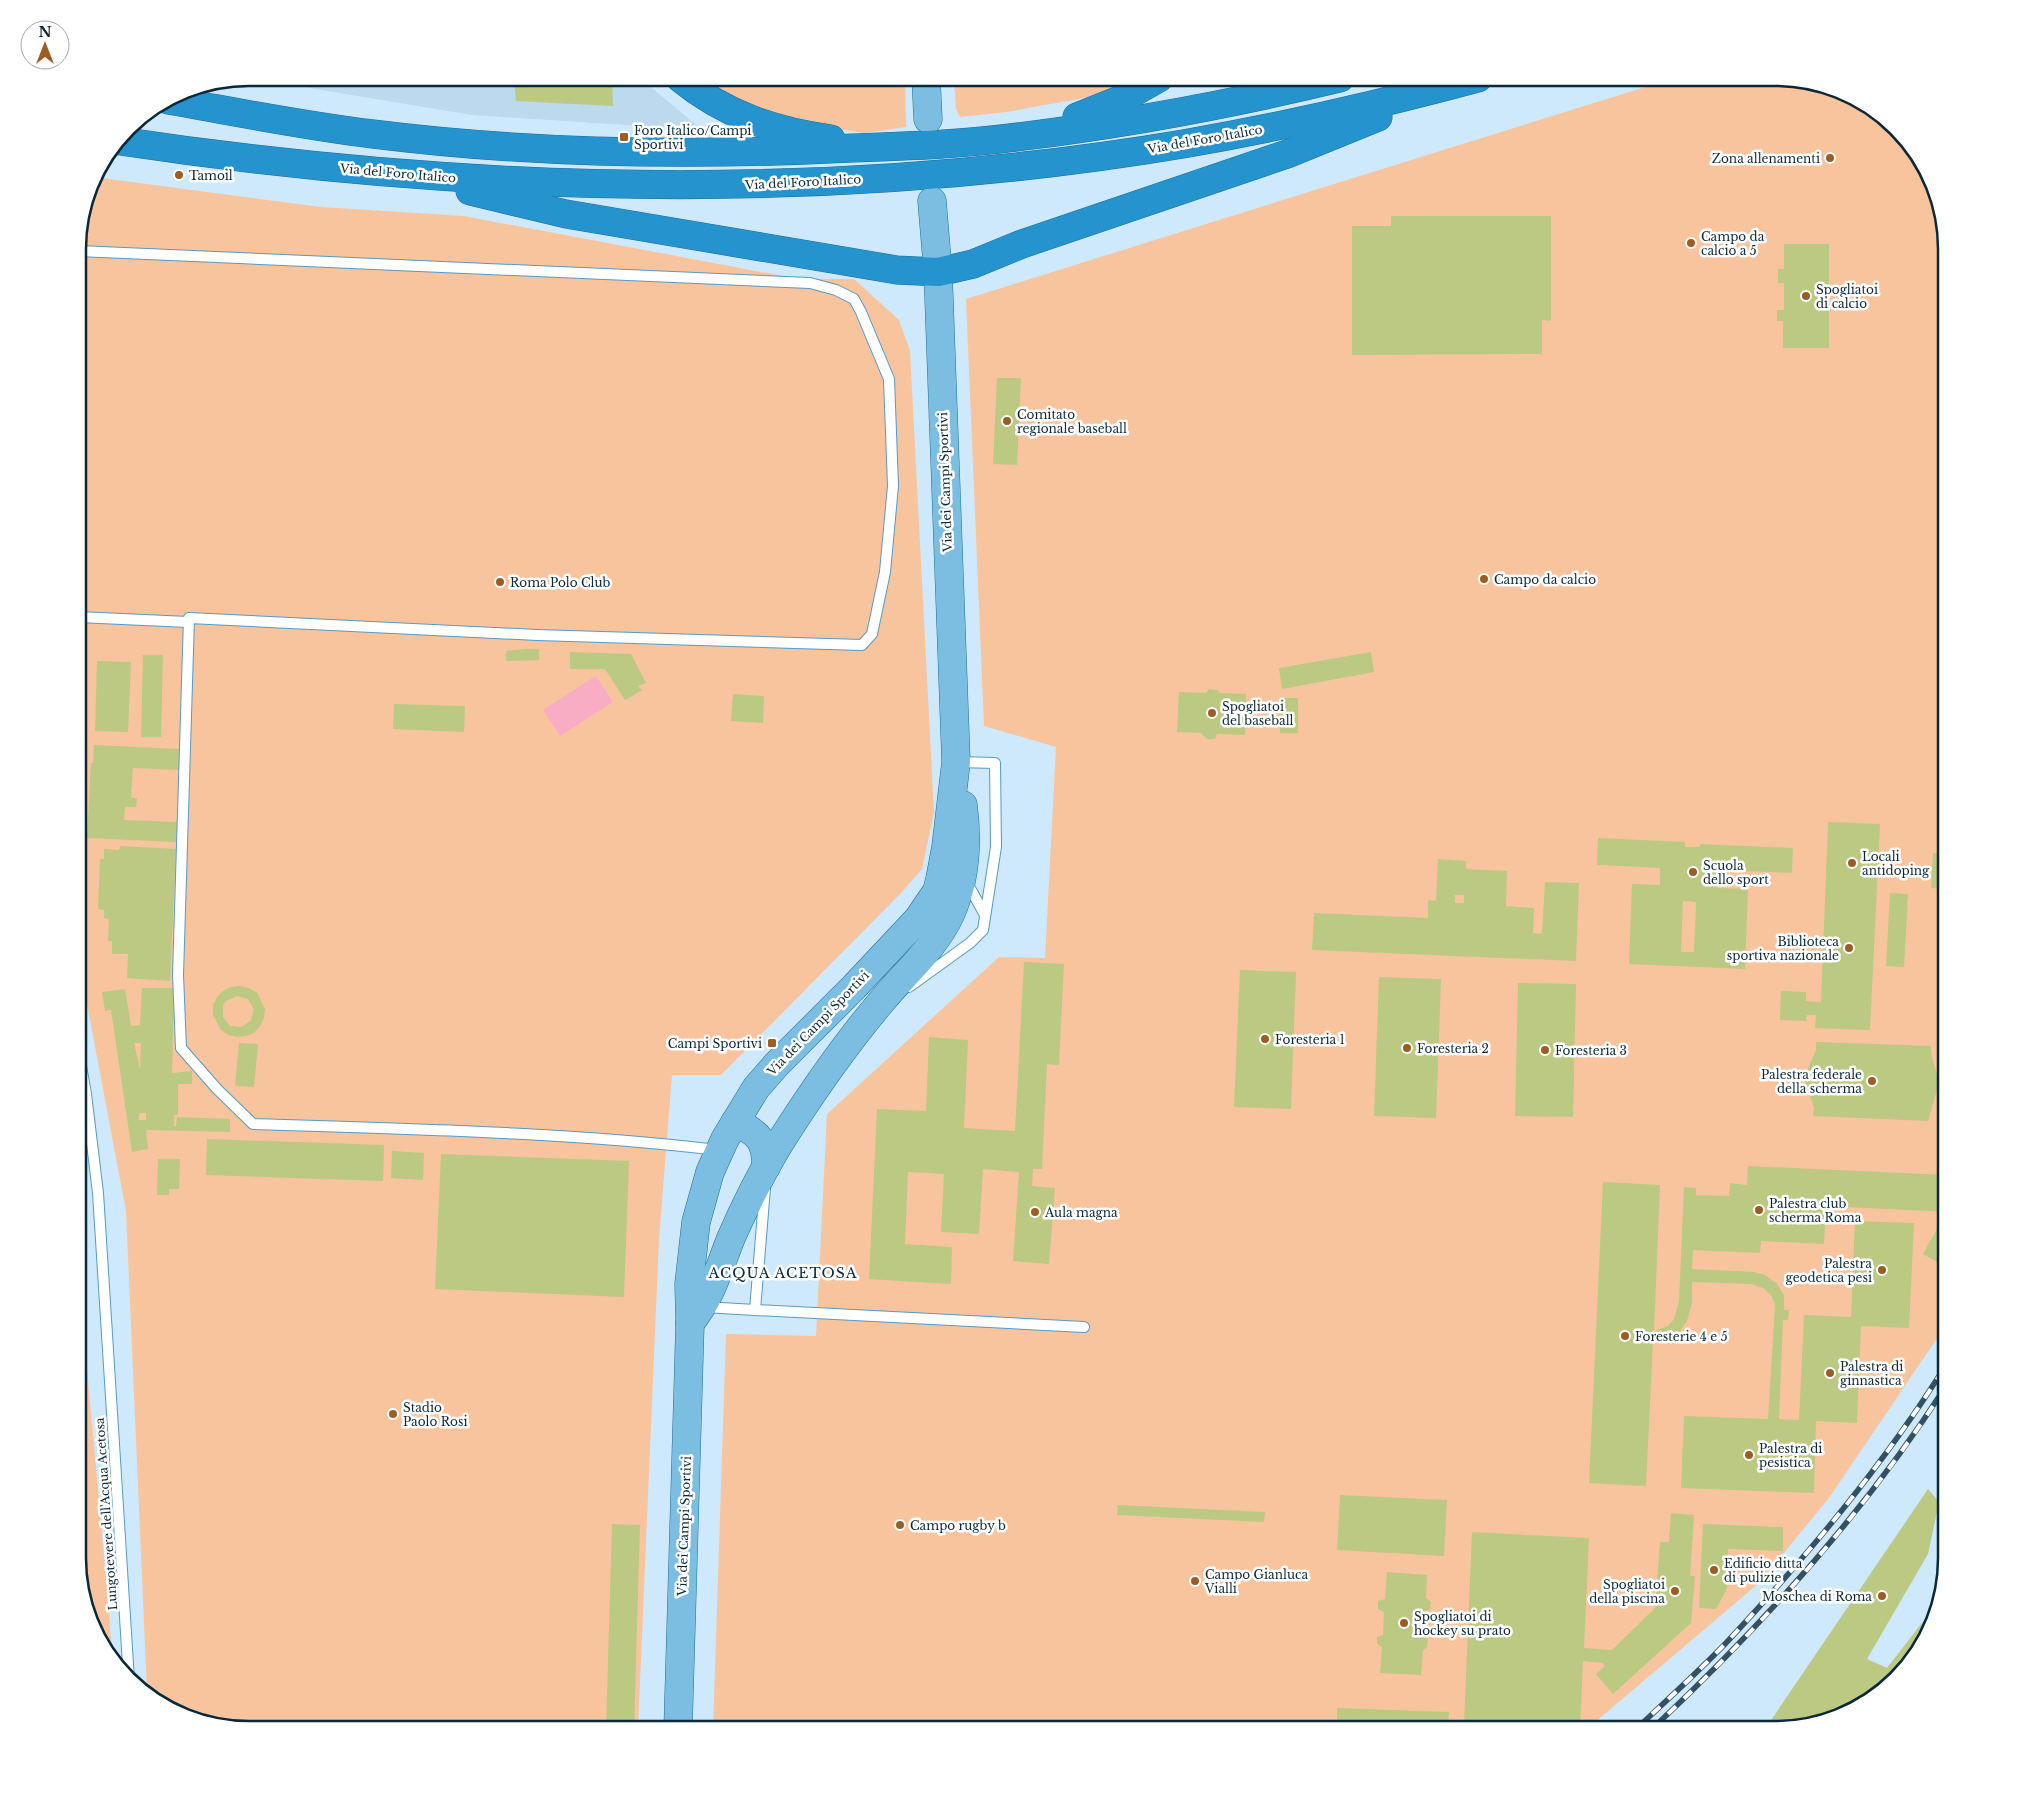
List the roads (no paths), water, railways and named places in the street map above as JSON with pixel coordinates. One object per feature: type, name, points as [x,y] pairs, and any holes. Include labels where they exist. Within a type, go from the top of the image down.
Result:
[{"type":"highway","points":[[1026,136],[1109,105],[1145,86]]},
{"type":"highway","points":[[181,102],[373,134],[540,148],[677,153],[802,151],[900,146],[1026,136],[1146,117],[1303,86]]},
{"type":"highway","name":"Via del Foro Italico","points":[[127,142],[241,159],[516,181],[696,185],[803,182],[949,173],[1104,156],[1207,140],[1332,114],[1443,86]]},
{"type":"highway","points":[[391,172],[566,214],[897,270],[938,272],[973,264],[1022,244],[1278,157],[1454,86]]},
{"type":"highway","points":[[692,87],[712,102],[760,124],[861,144],[900,146]]},
{"type":"main road","points":[[926,87],[928,119]]},
{"type":"main road","name":"Via dei Campi Sportivi","points":[[697,1315],[713,1287],[740,1218],[766,1167],[817,1085],[870,1015],[925,951],[946,922],[967,882],[966,832],[956,762],[938,272],[932,202]]},
{"type":"main road","name":"Via dei Campi Sportivi","points":[[678,1721],[697,1315],[689,1284],[693,1244],[704,1190],[719,1150],[756,1088],[921,915],[937,891],[946,847],[956,762]]},
{"type":"main road","points":[[735,1122],[752,1130],[762,1142],[767,1155],[766,1167]]},
{"type":"lane","points":[[87,251],[769,283],[810,283],[836,290],[854,300],[861,312],[889,380],[893,486],[885,572],[872,634],[862,645],[538,635],[188,618],[178,975],[181,1048],[223,1095],[252,1124],[412,1129],[649,1142],[719,1150]]},
{"type":"lane","points":[[87,617],[188,622]]},
{"type":"lane","points":[[870,1015],[970,943],[982,930],[996,848],[995,763],[956,762]]},
{"type":"lane","points":[[946,847],[986,914]]},
{"type":"lane","points":[[967,882],[982,889],[991,884]]},
{"type":"lane","name":"Lungotevere dell'Acqua Acetosa","points":[[87,1102],[98,1193],[128,1666]]},
{"type":"lane","points":[[755,1310],[766,1167]]},
{"type":"lane","points":[[697,1315],[755,1310],[1084,1327]]},
{"type":"railway","points":[[1645,1721],[1726,1643],[1786,1577],[1870,1474],[1938,1378]]},
{"type":"railway","points":[[1660,1721],[1733,1650],[1810,1567],[1881,1479],[1938,1398]]},
{"type":"place","name":"Foro Italico/Campi Sportivi","points":[[624,137]]},
{"type":"place","name":"Zona allenamenti","points":[[1830,158]]},
{"type":"place","name":"Tamoil","points":[[179,175]]},
{"type":"place","name":"Campo da calcio a 5","points":[[1691,243]]},
{"type":"place","name":"Spogliatoi di calcio","points":[[1806,296]]},
{"type":"place","name":"Comitato regionale baseball","points":[[1007,421]]},
{"type":"place","name":"Campo da calcio","points":[[1484,579]]},
{"type":"place","name":"Roma Polo Club","points":[[500,582]]},
{"type":"place","name":"Spogliatoi del baseball","points":[[1212,713]]},
{"type":"place","name":"Locali antidoping","points":[[1852,863]]},
{"type":"place","name":"Scuola dello sport","points":[[1693,872]]},
{"type":"place","name":"Biblioteca sportiva nazionale","points":[[1849,948]]},
{"type":"place","name":"Foresteria 1","points":[[1265,1039]]},
{"type":"place","name":"Campi Sportivi","points":[[772,1043]]},
{"type":"place","name":"Foresteria 2","points":[[1407,1048]]},
{"type":"place","name":"Foresteria 3","points":[[1545,1050]]},
{"type":"place","name":"Palestra federale della scherma","points":[[1872,1081]]},
{"type":"place","name":"Palestra club scherma Roma","points":[[1759,1210]]},
{"type":"place","name":"Aula magna","points":[[1035,1212]]},
{"type":"place","name":"Palestra geodetica pesi","points":[[1882,1270]]},
{"type":"place","name":"Foresterie 4 e 5","points":[[1625,1336]]},
{"type":"place","name":"Palestra di ginnastica","points":[[1830,1373]]},
{"type":"place","name":"Stadio Paolo Rosi","points":[[393,1414]]},
{"type":"place","name":"Palestra di pesistica","points":[[1749,1455]]},
{"type":"place","name":"Campo rugby b","points":[[900,1525]]},
{"type":"place","name":"Edificio ditta di pulizie","points":[[1714,1570]]},
{"type":"place","name":"Campo Gianluca Vialli","points":[[1195,1581]]},
{"type":"place","name":"Spogliatoi della piscina","points":[[1675,1591]]},
{"type":"place","name":"Moschea di Roma","points":[[1882,1596]]},
{"type":"place","name":"Spogliatoi di hockey su prato","points":[[1404,1623]]},
{"type":"district","name":"ACQUA ACETOSA","points":[[783,1273]]}]
